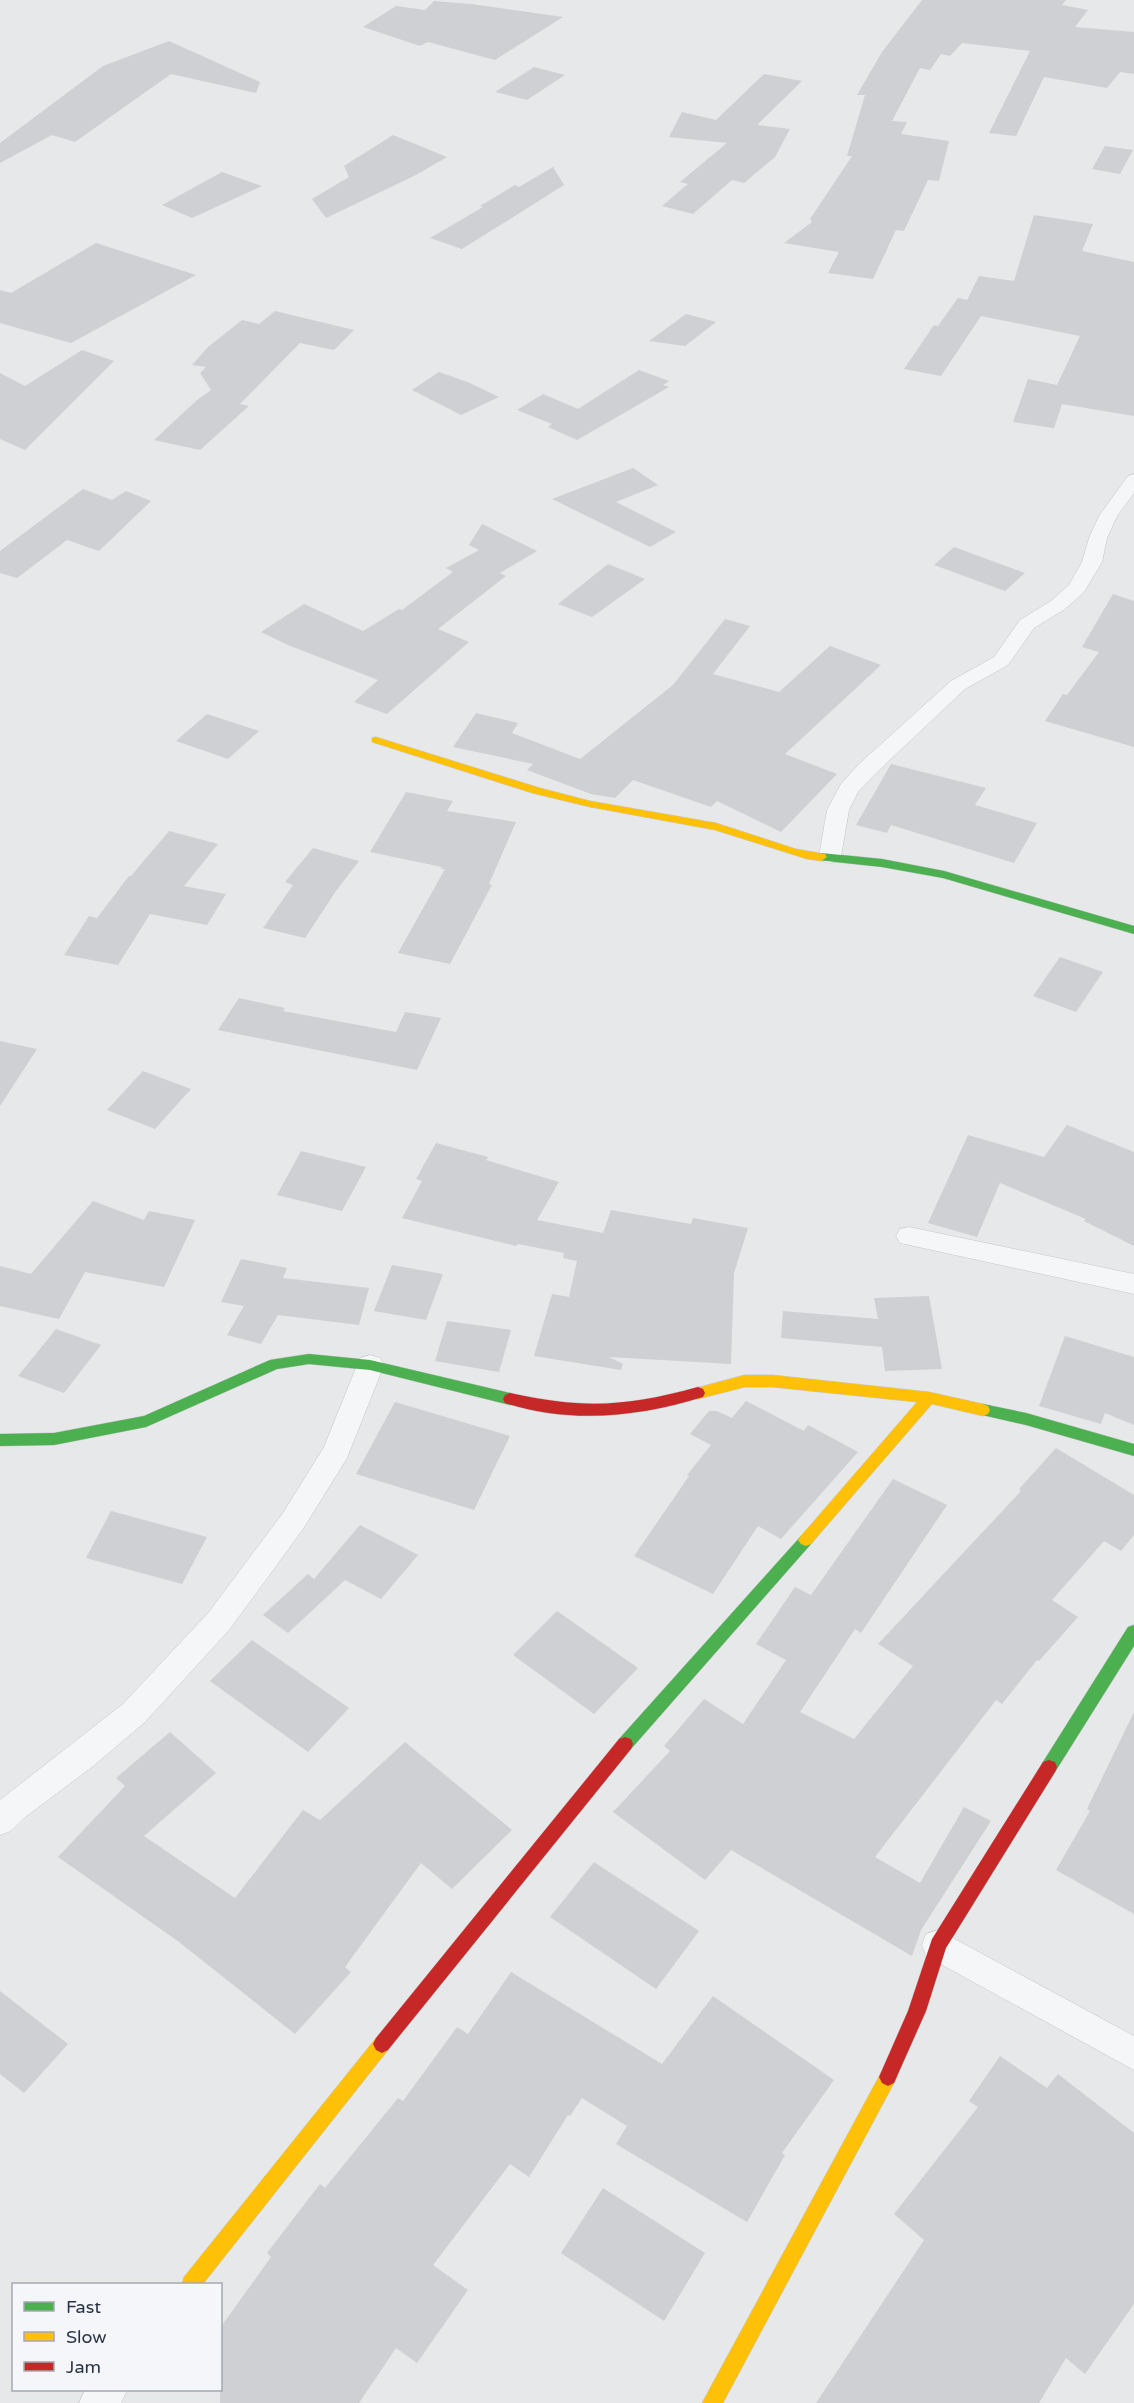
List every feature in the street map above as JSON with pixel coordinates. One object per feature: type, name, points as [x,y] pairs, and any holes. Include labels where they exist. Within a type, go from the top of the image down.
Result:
[{"type":"street","points":[[830,856],[838,810],[849,789],[867,769],[958,685],[1001,661],[1027,624],[1058,604],[1077,588],[1092,562],[1098,538],[1108,516],[1134,480]]},
{"type":"street","points":[[376,740],[511,785],[591,804],[718,827],[806,856],[830,856],[944,874],[1134,930]]},
{"type":"street","points":[[909,1236],[1134,1284]]},
{"type":"street","points":[[0,1440],[54,1439],[146,1421],[275,1364],[309,1359],[370,1365],[553,1409],[584,1413],[647,1407],[745,1381],[772,1380],[929,1398],[1026,1419],[1134,1450]]},
{"type":"street","points":[[0,1821],[13,1808],[81,1758],[134,1713],[219,1621],[293,1521],[337,1450],[370,1365]]},
{"type":"street","points":[[192,2283],[344,2091],[645,1720],[829,1515],[929,1398]]},
{"type":"street","points":[[712,2403],[881,2094],[917,2011],[938,1945],[1134,1632]]},
{"type":"street","points":[[938,1945],[1134,2054]]},
{"type":"street","points":[[98,2403],[107,2391]]},
{"type":"building","points":[[922,0],[1066,0],[1062,5],[1088,10],[1075,27],[1134,32],[1134,74],[1120,72],[1107,88],[1044,77],[1016,136],[989,133],[1030,51],[962,43],[950,56],[941,54],[930,70],[920,68],[892,121],[907,122],[901,134],[949,141],[939,181],[928,180],[904,231],[896,230],[873,279],[828,273],[839,252],[784,243],[812,222],[810,219],[852,156],[847,156],[865,95],[857,95],[882,52]]},
{"type":"building","points":[[434,1],[563,17],[495,60],[428,42],[420,46],[363,27],[396,6],[425,10]]},
{"type":"building","points":[[169,41],[260,82],[256,93],[171,74],[75,142],[52,135],[0,163],[0,143],[103,66]]},
{"type":"building","points":[[534,67],[565,75],[527,100],[495,92]]},
{"type":"building","points":[[764,74],[802,81],[757,125],[790,129],[775,157],[744,183],[732,180],[693,214],[662,206],[688,184],[680,182],[727,143],[669,137],[682,112],[716,120]]},
{"type":"building","points":[[393,135],[447,157],[416,175],[326,218],[312,199],[349,177],[344,166]]},
{"type":"building","points":[[1105,146],[1133,150],[1120,174],[1092,169]]},
{"type":"building","points":[[553,167],[564,185],[462,249],[430,238],[515,185],[519,187]]},
{"type":"building","points":[[222,172],[262,186],[192,218],[162,205]]},
{"type":"building","points":[[1034,215],[1093,224],[1082,251],[1134,262],[1134,416],[1062,404],[1054,428],[1013,422],[1028,379],[1057,385],[1080,336],[981,316],[941,376],[904,369],[934,325],[938,326],[958,298],[967,300],[979,276],[1014,281]]},
{"type":"building","points":[[96,243],[196,275],[71,343],[0,323],[0,290],[11,293]]},
{"type":"building","points":[[275,311],[354,330],[334,350],[300,343],[240,404],[249,406],[200,450],[154,440],[211,390],[200,373],[206,367],[192,365],[208,347],[242,320],[259,324]]},
{"type":"building","points":[[686,314],[716,322],[685,346],[649,341]]},
{"type":"building","points":[[82,350],[114,361],[25,450],[0,439],[0,373],[25,386]]},
{"type":"building","points":[[639,370],[669,381],[663,385],[669,387],[577,440],[548,427],[552,424],[517,410],[543,394],[578,409]]},
{"type":"building","points":[[439,372],[499,397],[461,415],[412,390]]},
{"type":"building","points":[[633,468],[658,485],[616,502],[676,532],[650,547],[552,499]]},
{"type":"building","points":[[83,489],[112,500],[126,491],[151,501],[99,551],[67,540],[17,578],[0,573],[0,551]]},
{"type":"building","points":[[482,524],[537,551],[500,573],[506,576],[438,629],[469,642],[387,714],[354,702],[378,680],[261,632],[304,604],[363,631],[399,609],[402,610],[453,572],[446,568],[479,550],[469,545]]},
{"type":"building","points":[[954,547],[1025,573],[1005,591],[934,565]]},
{"type":"building","points":[[608,564],[645,579],[592,617],[558,604]]},
{"type":"building","points":[[1113,594],[1134,601],[1134,747],[1045,721],[1063,694],[1067,695],[1099,652],[1082,647]]},
{"type":"building","points":[[725,619],[750,626],[713,674],[779,692],[830,646],[881,665],[785,754],[837,774],[781,832],[717,801],[711,807],[633,780],[615,798],[591,794],[527,770],[533,764],[453,747],[476,713],[518,723],[512,733],[580,759],[673,685]]},
{"type":"building","points":[[207,714],[259,731],[228,759],[176,741]]},
{"type":"building","points":[[891,764],[986,788],[975,805],[1037,823],[1014,863],[891,825],[887,833],[856,825]]},
{"type":"building","points":[[406,792],[453,801],[447,811],[516,822],[489,884],[492,885],[450,964],[398,953],[445,869],[370,852]]},
{"type":"building","points":[[169,831],[218,844],[184,886],[226,894],[207,925],[150,914],[118,965],[64,955],[89,916],[97,918],[129,876]]},
{"type":"building","points":[[313,848],[359,861],[305,938],[263,928],[293,885],[285,882]]},
{"type":"building","points":[[1060,957],[1103,972],[1076,1012],[1033,996]]},
{"type":"building","points":[[239,998],[285,1008],[283,1011],[396,1032],[405,1012],[441,1018],[417,1070],[218,1030]]},
{"type":"building","points":[[0,1041],[37,1049],[0,1106]]},
{"type":"building","points":[[143,1071],[191,1089],[155,1129],[107,1110]]},
{"type":"building","points":[[1067,1125],[1134,1152],[1134,1246],[1084,1221],[1086,1219],[1000,1183],[977,1237],[928,1223],[968,1135],[1044,1157]]},
{"type":"building","points":[[436,1143],[488,1157],[486,1160],[559,1182],[537,1220],[603,1233],[611,1210],[691,1224],[693,1218],[748,1228],[734,1273],[731,1364],[609,1357],[623,1364],[621,1370],[534,1356],[552,1294],[569,1297],[577,1261],[563,1258],[564,1253],[518,1244],[516,1246],[402,1218],[422,1181],[416,1179]]},
{"type":"building","points":[[301,1151],[366,1167],[342,1211],[277,1195]]},
{"type":"building","points":[[93,1201],[144,1220],[149,1211],[195,1220],[164,1287],[85,1272],[59,1319],[0,1306],[0,1266],[31,1274]]},
{"type":"building","points":[[241,1259],[287,1268],[283,1278],[369,1288],[359,1325],[278,1315],[261,1344],[227,1335],[244,1306],[221,1302]]},
{"type":"building","points":[[392,1265],[443,1274],[426,1320],[374,1311]]},
{"type":"building","points":[[929,1296],[942,1369],[885,1371],[882,1347],[781,1338],[783,1311],[878,1319],[874,1298]]},
{"type":"building","points":[[447,1321],[511,1330],[499,1372],[435,1361]]},
{"type":"building","points":[[56,1329],[101,1345],[64,1393],[18,1376]]},
{"type":"building","points":[[1065,1336],[1134,1357],[1134,1425],[1105,1413],[1101,1424],[1039,1406]]},
{"type":"building","points":[[746,1401],[804,1431],[808,1425],[858,1452],[781,1539],[758,1526],[713,1594],[634,1556],[689,1476],[687,1475],[711,1445],[690,1434],[709,1411],[717,1411],[732,1418]]},
{"type":"building","points":[[395,1402],[510,1436],[474,1510],[356,1474]]},
{"type":"building","points":[[1056,1448],[1134,1495],[1134,1535],[1121,1551],[1104,1541],[1052,1600],[1078,1617],[1039,1661],[1037,1660],[1002,1704],[996,1700],[875,1857],[920,1883],[964,1807],[991,1821],[921,1930],[912,1956],[731,1850],[705,1880],[613,1812],[670,1751],[664,1746],[704,1699],[743,1724],[786,1660],[756,1644],[795,1587],[811,1595],[893,1479],[947,1505],[861,1633],[855,1629],[800,1712],[854,1739],[913,1666],[878,1644],[1021,1491],[1019,1489]]},
{"type":"building","points":[[111,1511],[207,1537],[182,1584],[86,1558]]},
{"type":"building","points":[[360,1525],[418,1555],[381,1599],[345,1580],[288,1633],[263,1615],[308,1574],[314,1579]]},
{"type":"building","points":[[557,1611],[638,1668],[594,1714],[513,1655]]},
{"type":"building","points":[[252,1640],[349,1708],[308,1752],[210,1681]]},
{"type":"building","points":[[1134,1712],[1134,1914],[1056,1870],[1090,1811],[1087,1809]]},
{"type":"building","points":[[170,1732],[216,1773],[144,1836],[235,1898],[303,1810],[320,1820],[405,1742],[512,1830],[452,1889],[421,1863],[345,1967],[351,1972],[295,2034],[179,1942],[58,1857],[125,1786],[116,1778]]},
{"type":"building","points":[[594,1862],[699,1931],[656,1989],[550,1917]]},
{"type":"building","points":[[511,1972],[662,2064],[713,1996],[834,2080],[782,2153],[785,2155],[747,2222],[616,2144],[627,2126],[582,2098],[570,2116],[568,2115],[529,2177],[510,2164],[433,2265],[468,2290],[417,2363],[396,2348],[359,2403],[220,2403],[222,2325],[271,2257],[267,2253],[320,2184],[325,2188],[398,2098],[403,2101],[457,2027],[468,2034]]},
{"type":"building","points":[[0,1991],[68,2044],[24,2093],[0,2074]]},
{"type":"building","points":[[1000,2056],[1047,2088],[1058,2074],[1134,2133],[1134,2304],[1085,2374],[1066,2358],[1039,2403],[816,2403],[924,2240],[894,2214],[978,2107],[969,2101]]},
{"type":"building","points":[[603,2188],[705,2253],[664,2321],[561,2253]]},
{"type":"traffic: fast","points":[[821,857],[882,863],[944,875],[1134,930]]},
{"type":"traffic: fast","points":[[0,1440],[54,1439],[146,1421],[275,1364],[309,1359],[370,1365],[510,1399]]},
{"type":"traffic: fast","points":[[983,1410],[1026,1419],[1134,1450]]},
{"type":"traffic: fast","points":[[625,1744],[806,1540]]},
{"type":"traffic: fast","points":[[1049,1767],[1134,1632]]},
{"type":"traffic: slow","points":[[376,740],[536,791],[590,804],[716,827],[794,852],[821,857]]},
{"type":"traffic: slow","points":[[698,1393],[745,1381],[772,1381],[929,1398],[983,1410]]},
{"type":"traffic: slow","points":[[806,1540],[929,1398]]},
{"type":"traffic: slow","points":[[192,2283],[382,2044]]},
{"type":"traffic: slow","points":[[712,2403],[888,2077]]},
{"type":"traffic: jam","points":[[510,1399],[561,1409],[604,1411],[647,1405],[698,1393]]},
{"type":"traffic: jam","points":[[382,2044],[625,1744]]},
{"type":"traffic: jam","points":[[888,2077],[917,2011],[938,1945],[1049,1767]]}]
